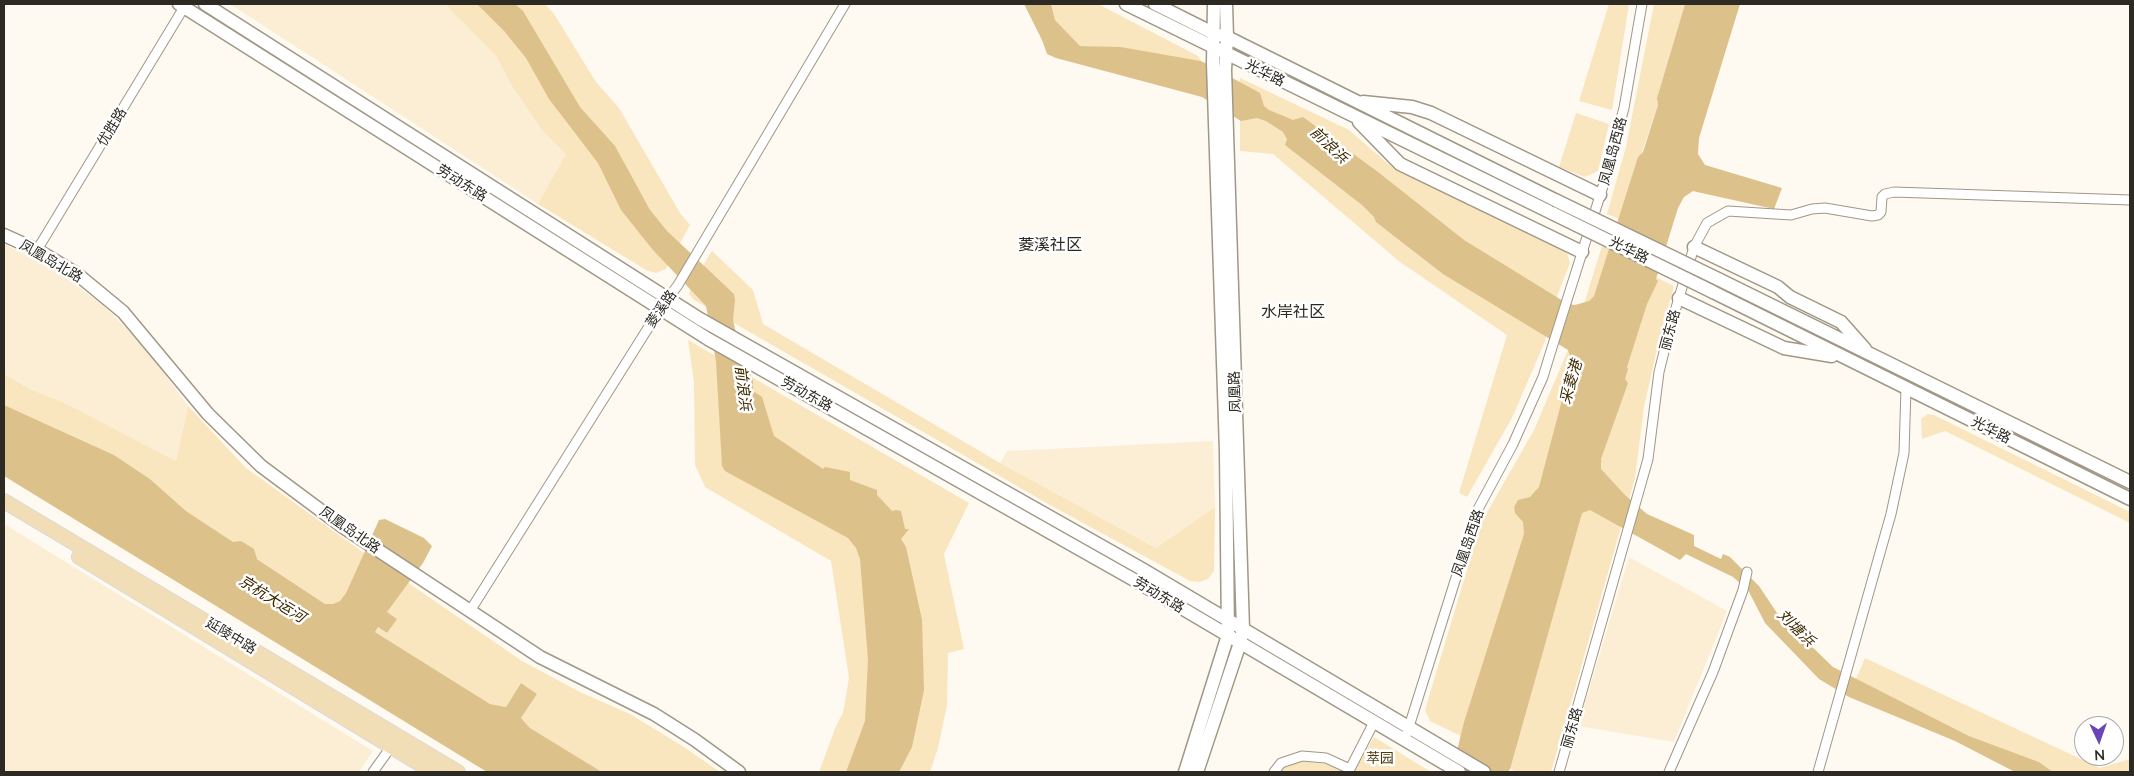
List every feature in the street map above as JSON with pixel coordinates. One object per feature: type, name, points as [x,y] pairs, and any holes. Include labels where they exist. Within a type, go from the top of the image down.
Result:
[{"type":"main road","name":"劳动东路","points":[[205,4],[700,319],[1142,569],[1484,772]]},
{"type":"main road","name":"光华路","points":[[1126,4],[1552,212],[2130,499]]},
{"type":"main road","name":"光华路","points":[[1155,4],[2130,482]]},
{"type":"main road","name":"凤凰路","points":[[1214,4],[1221,36]]},
{"type":"main road","name":"凤凰路","points":[[1197,765],[1228,636],[1221,114],[1225,70],[1220,51],[1226,4]]},
{"type":"main road","name":"劳动东路","points":[[183,5],[708,339],[1136,581],[1459,772]]},
{"type":"main road","name":"凤凰路","points":[[1183,772],[1197,765],[1240,643],[1243,629],[1221,114],[1213,63],[1220,51]]},
{"type":"main road","points":[[1354,101],[1412,107],[1431,113],[1600,195]]},
{"type":"main road","points":[[1354,116],[1400,164],[1582,252]]},
{"type":"main road","name":"凤凰岛北路","points":[[4,235],[37,250],[77,274],[123,312],[208,414],[260,466],[369,544],[540,658],[654,714],[696,740],[739,772]]},
{"type":"main road","points":[[1694,247],[1778,287],[1790,297],[1841,322],[1870,354]]},
{"type":"main road","points":[[1679,298],[1784,348],[1845,358]]},
{"type":"main road","name":"延陵中路","points":[[4,501],[395,741],[433,772]]},
{"type":"main road","name":"延陵中路","points":[[4,511],[395,741],[458,772]]},
{"type":"street","name":"菱溪路","points":[[470,611],[660,309],[678,285],[845,4]]},
{"type":"street","name":"凤凰岛西路","points":[[1405,740],[1477,511],[1513,444],[1543,377],[1600,195],[1624,108],[1642,4]]},
{"type":"street","name":"优胜路","points":[[37,250],[183,5]]},
{"type":"street","name":"丽东路","points":[[1560,772],[1648,459],[1659,372],[1694,247],[1708,222],[1728,211],[1791,215],[1812,209],[1825,208],[1872,216],[1878,215],[1881,212],[1882,197],[1885,194],[1894,192],[2130,200]]},
{"type":"street","points":[[1818,772],[1891,514],[1904,453],[1906,388]]},
{"type":"street","points":[[1669,772],[1713,672],[1743,590],[1747,572]]},
{"type":"street","points":[[1274,772],[1281,763],[1302,756],[1326,758],[1350,769],[1374,722]]},
{"type":"street","points":[[373,772],[395,741]]},
{"type":"shaded area","points":[[230,4],[445,4],[496,56],[512,86],[542,130],[566,154],[538,204]]},
{"type":"shaded area","points":[[4,244],[54,269],[104,306],[145,348],[188,406],[176,461],[67,404],[30,389],[4,374]]},
{"type":"shaded area","points":[[1213,441],[1215,507],[1156,548],[1000,463],[1007,451]]},
{"type":"shaded area","points":[[4,524],[373,751],[359,772],[4,772]]},
{"type":"shaded area","points":[[1629,557],[1727,611],[1674,742],[1578,726]]},
{"type":"green space","points":[[445,4],[545,4],[554,14],[596,82],[619,108],[680,213],[690,225],[666,269],[656,273],[646,270],[538,204],[566,154],[542,130],[512,86],[496,56]]},
{"type":"green space","points":[[1051,4],[1098,4],[1198,56],[1201,61],[1121,48],[1080,46],[1055,20]]},
{"type":"green space","points":[[1609,4],[1629,4],[1612,110],[1579,101]]},
{"type":"green space","points":[[1654,4],[1685,4],[1657,98],[1658,105],[1619,219],[1607,214],[1626,147]]},
{"type":"green space","points":[[1240,78],[1349,130],[1393,168],[1567,253],[1570,263],[1554,304],[1545,341],[1513,416],[1467,497],[1459,493],[1507,335],[1400,262],[1273,154],[1240,151]]},
{"type":"green space","points":[[1576,113],[1609,124],[1598,171],[1585,177],[1559,167]]},
{"type":"green space","points":[[1602,246],[1609,249],[1594,296],[1584,304]]},
{"type":"green space","points":[[712,251],[753,290],[763,324],[1000,463],[1156,548],[1215,507],[1214,571],[1208,579],[1200,582],[1190,581],[1050,505],[694,300],[689,294],[691,285]]},
{"type":"green space","points":[[1645,272],[1674,286],[1659,340],[1644,407],[1635,478],[1551,772],[1516,772],[1498,762]]},
{"type":"green space","points":[[688,340],[969,503],[944,554],[964,649],[948,653],[947,705],[938,748],[930,772],[819,772],[836,726],[843,713],[849,678],[831,561],[705,487],[695,465],[694,382]]},
{"type":"green space","points":[[1568,350],[1580,353],[1469,740],[1430,721],[1425,710],[1481,523],[1534,430]]},
{"type":"green space","points":[[4,374],[30,389],[67,404],[176,461],[188,406],[246,468],[364,553],[346,593],[340,601],[333,604],[325,604],[186,511],[150,479],[114,455],[4,405]]},
{"type":"green space","points":[[1928,414],[1934,415],[2130,512],[2130,523],[1945,431],[1922,439],[1921,419]]},
{"type":"green space","points":[[407,582],[522,661],[580,692],[630,714],[684,747],[720,772],[602,772],[530,728],[521,718],[537,694],[521,683],[506,707],[490,704],[375,632],[378,627],[387,633],[396,619],[387,612]]},
{"type":"green space","points":[[1865,658],[2074,756],[2074,766],[2096,766],[2100,768],[2124,766],[2124,761],[2130,759],[2130,772],[2053,772],[2039,762],[1969,736],[1856,679]]},
{"type":"green space","name":"萃园","points":[[1374,737],[1431,772],[1354,772]]},
{"type":"green space","name":"萃园","points":[[1303,761],[1325,764],[1346,772],[1280,772],[1283,767]]},
{"type":"water","name":"前浪浜","points":[[477,4],[515,4],[523,11],[580,107],[615,146],[650,210],[667,231],[734,294],[733,320],[739,346],[753,381],[753,391],[762,397],[774,436],[823,469],[825,467],[850,472],[850,480],[877,490],[877,495],[892,511],[901,511],[905,529],[909,529],[901,539],[906,547],[922,620],[924,690],[912,747],[899,772],[846,772],[865,721],[868,660],[860,559],[856,548],[848,538],[725,471],[722,466],[716,361],[706,306],[653,250],[621,210],[598,163],[549,99],[526,58],[505,32]]},
{"type":"water","points":[[1024,4],[1051,4],[1055,20],[1080,46],[1120,47],[1201,61],[1260,93],[1264,106],[1269,110],[1293,120],[1303,117],[1378,172],[1464,240],[1568,304],[1575,305],[1589,301],[1594,296],[1638,157],[1643,152],[1658,105],[1657,98],[1685,4],[1740,4],[1699,138],[1698,154],[1705,165],[1782,188],[1774,209],[1693,191],[1684,197],[1678,208],[1656,279],[1658,281],[1647,304],[1627,367],[1625,379],[1628,383],[1601,459],[1601,469],[1625,495],[1647,514],[1694,535],[1694,546],[1721,559],[1723,554],[1730,557],[1759,586],[1777,613],[1833,667],[1969,736],[2039,762],[2053,772],[2015,772],[1955,741],[1849,697],[1819,679],[1765,623],[1748,590],[1733,577],[1686,554],[1680,560],[1590,510],[1582,513],[1510,769],[1508,772],[1452,772],[1464,722],[1524,534],[1523,522],[1515,513],[1514,507],[1518,500],[1530,497],[1539,487],[1570,370],[1571,358],[1568,350],[1443,274],[1376,222],[1374,217],[1362,205],[1285,145],[1287,139],[1283,132],[1266,121],[1257,118],[1241,121],[1202,97],[1047,54]]},
{"type":"water","name":"京杭大运河","points":[[4,405],[114,455],[150,479],[186,511],[233,542],[241,541],[254,549],[257,559],[325,604],[333,604],[340,601],[346,593],[379,520],[385,519],[424,538],[432,546],[423,563],[387,612],[397,619],[387,633],[378,627],[375,632],[490,704],[506,707],[521,683],[537,694],[521,718],[530,728],[602,772],[487,772],[4,476]]},
{"type":"district","name":"菱溪社区","points":[[1050,245]]},
{"type":"district","name":"水岸社区","points":[[1293,312]]},
{"type":"water label","name":"采菱港","points":[[1571,382]]},
{"type":"water label","name":"刘塘浜","points":[[1796,628]]}]
